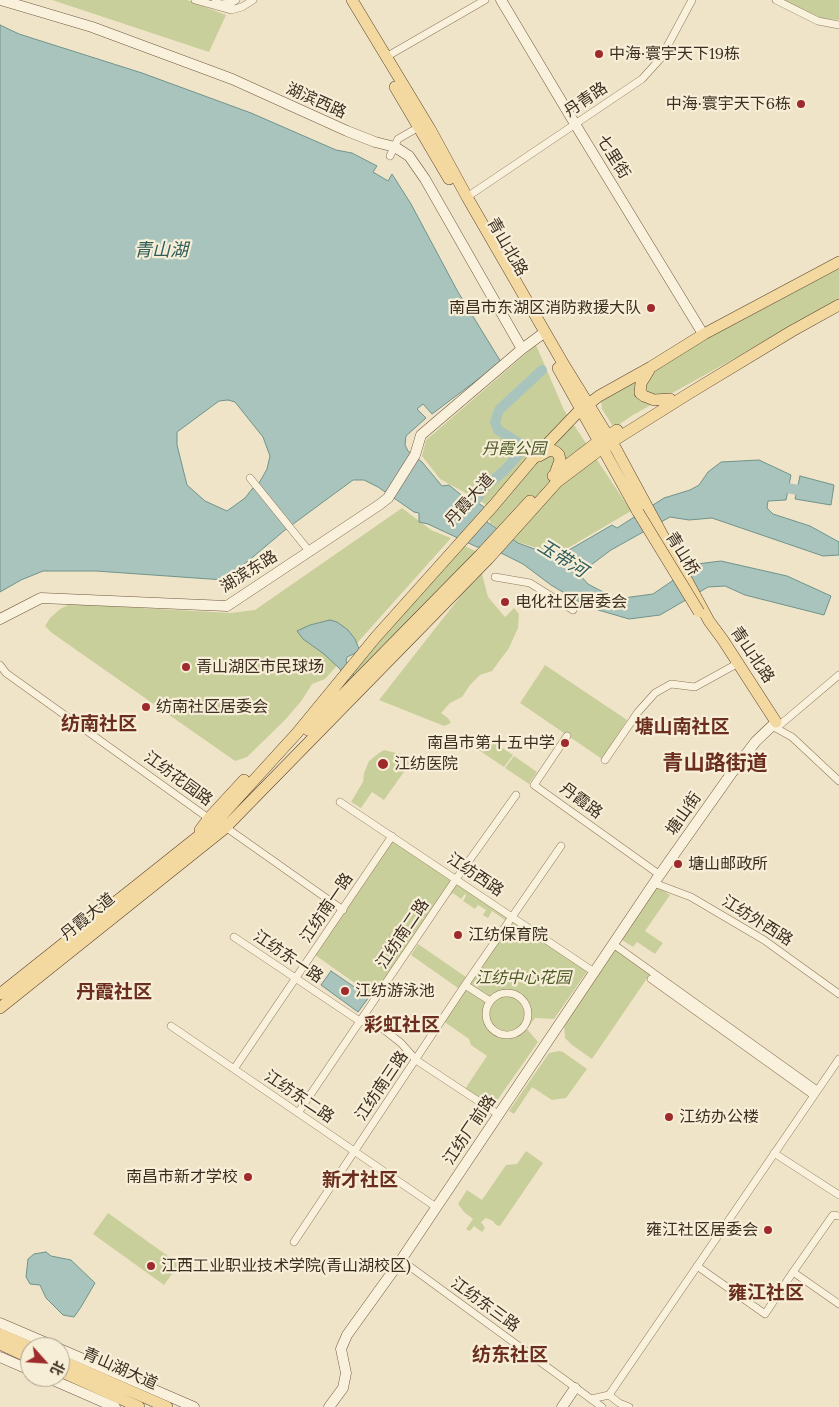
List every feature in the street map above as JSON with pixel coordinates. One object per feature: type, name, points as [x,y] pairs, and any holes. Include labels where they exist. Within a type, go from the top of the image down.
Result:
[{"type":"main road","name":"青山北路","points":[[343,0],[543,334]]},
{"type":"main road","name":"青山北路","points":[[352,0],[430,129],[543,334],[643,509]]},
{"type":"main road","name":"丹霞大道","points":[[487,510],[528,457],[565,417],[603,387],[700,329],[839,257]]},
{"type":"main road","name":"丹霞大道","points":[[0,994],[194,847],[218,823],[293,728],[395,606],[458,542],[583,404],[652,366],[704,334],[839,262]]},
{"type":"main road","name":"丹霞大道","points":[[0,1008],[194,847],[485,557],[555,474],[670,399],[789,329],[839,304]]},
{"type":"main road","name":"丹霞大道","points":[[513,525],[557,482],[574,470],[605,442],[643,422],[839,304]]},
{"type":"main road","points":[[652,366],[641,383],[640,393],[654,400],[670,399]]},
{"type":"main road","points":[[570,381],[589,392],[603,387]]},
{"type":"main road","points":[[565,417],[571,402],[570,381]]},
{"type":"main road","points":[[574,470],[594,460],[619,464],[623,441],[643,422]]},
{"type":"main road","points":[[532,460],[548,451],[556,452],[560,460],[555,474]]},
{"type":"main road","name":"青山桥","points":[[643,509],[700,609]]},
{"type":"main road","name":"青山北路","points":[[700,609],[733,666],[774,724]]},
{"type":"main road","name":"青山北路","points":[[700,609],[723,640],[774,724]]},
{"type":"main road","points":[[0,1334],[20,1343]]},
{"type":"main road","points":[[0,1344],[20,1353]]},
{"type":"main road","name":"青山湖大道","points":[[70,1364],[167,1407]]},
{"type":"main road","name":"青山湖大道","points":[[70,1376],[139,1407]]},
{"type":"street","name":"湖滨西路","points":[[1,0],[102,30],[232,79],[375,142],[392,152],[409,156],[522,349]]},
{"type":"street","points":[[195,0],[232,10],[242,7],[253,0]]},
{"type":"street","points":[[210,0],[221,4],[231,4],[236,0]]},
{"type":"street","points":[[386,57],[485,0]]},
{"type":"street","name":"七里街","points":[[501,0],[700,329]]},
{"type":"street","name":"丹青路","points":[[467,197],[642,79],[661,58],[692,0]]},
{"type":"street","points":[[776,0],[818,21],[839,24]]},
{"type":"street","points":[[392,152],[398,139],[419,127]]},
{"type":"street","points":[[522,349],[543,334]]},
{"type":"street","name":"湖滨东路","points":[[0,619],[41,598],[228,606],[388,498],[415,455],[421,435],[522,349]]},
{"type":"street","points":[[253,481],[309,551]]},
{"type":"street","points":[[495,576],[530,583],[573,610]]},
{"type":"street","name":"江纺花园路","points":[[0,665],[6,673],[342,910]]},
{"type":"street","points":[[605,760],[638,712],[655,693],[671,684],[695,687],[733,666]]},
{"type":"street","name":"塘山街","points":[[656,879],[756,741],[839,670]]},
{"type":"street","name":"塘山街","points":[[774,724],[781,724],[839,675]]},
{"type":"street","points":[[774,724],[792,737],[839,781]]},
{"type":"street","name":"丹霞路","points":[[567,736],[534,785],[656,879]]},
{"type":"street","name":"江纺南二路","points":[[298,1113],[456,879],[516,795]]},
{"type":"street","name":"江纺西路","points":[[340,802],[594,972]]},
{"type":"street","name":"江纺南一路","points":[[234,1069],[392,836]]},
{"type":"street","name":"江纺南三路","points":[[294,1242],[465,985],[561,846]]},
{"type":"street","name":"江纺厂前路","points":[[329,1407],[343,1388],[346,1374],[341,1349],[347,1335],[401,1260],[656,879]]},
{"type":"street","name":"江纺外西路","points":[[656,879],[692,894],[766,937],[839,989]]},
{"type":"street","name":"江纺外西路","points":[[656,879],[692,897],[756,935],[839,994]]},
{"type":"street","name":"江纺东一路","points":[[234,936],[361,1022],[374,1022],[401,1043],[416,1060],[498,1114]]},
{"type":"street","points":[[613,944],[815,1093]]},
{"type":"street","points":[[651,979],[815,1093]]},
{"type":"street","points":[[465,985],[490,1001]]},
{"type":"street","points":[[502,993],[516,994],[521,998],[528,1010],[526,1024],[522,1030],[509,1036],[502,1035],[490,1028],[486,1014],[490,1001],[502,993]]},
{"type":"street","name":"江纺东二路","points":[[171,1026],[436,1207]]},
{"type":"street","points":[[591,1399],[609,1395],[839,1059]]},
{"type":"street","points":[[774,1152],[839,1195]]},
{"type":"street","points":[[697,1266],[765,1314],[834,1214],[839,1216]]},
{"type":"street","name":"江纺东三路","points":[[401,1260],[602,1407]]},
{"type":"street","points":[[794,1272],[839,1304]]},
{"type":"street","points":[[0,1322],[34,1337]]},
{"type":"street","points":[[70,1353],[194,1407]]},
{"type":"street","points":[[0,1357],[20,1366]]},
{"type":"street","points":[[69,1387],[114,1407]]},
{"type":"street","points":[[562,1407],[577,1389]]},
{"type":"street","points":[[567,1407],[577,1389]]},
{"type":"street","points":[[609,1395],[619,1403],[629,1407]]},
{"type":"green space","points":[[52,0],[187,0],[226,15],[209,52]]},
{"type":"green space","points":[[784,0],[839,0],[839,20],[818,18]]},
{"type":"green space","points":[[839,266],[839,300],[633,415],[614,428],[602,409],[601,400],[705,337]]},
{"type":"green space","name":"丹霞公园","points":[[536,345],[564,410],[631,511],[568,548],[559,558],[544,550],[517,542],[490,523],[490,516],[484,503],[440,479],[422,456],[426,440]]},
{"type":"green space","points":[[402,508],[431,530],[451,538],[325,679],[312,684],[302,700],[286,719],[247,757],[235,761],[52,633],[45,626],[50,618],[60,609],[70,604],[230,613],[255,610]]},
{"type":"green space","points":[[463,545],[477,552],[296,739]]},
{"type":"green space","points":[[481,570],[488,597],[505,617],[514,608],[519,614],[518,628],[509,648],[492,671],[480,675],[462,697],[450,703],[441,713],[451,723],[444,726],[379,700]]},
{"type":"green space","points":[[545,665],[627,720],[602,759],[520,703]]},
{"type":"green space","points":[[486,737],[513,755],[504,767],[477,749]]},
{"type":"green space","points":[[384,750],[400,754],[411,762],[384,800],[372,792],[361,808],[351,802],[363,782],[364,773],[369,761]]},
{"type":"green space","points":[[514,756],[537,772],[529,784],[505,768]]},
{"type":"green space","points":[[392,836],[456,879],[376,998],[315,955]]},
{"type":"green space","points":[[456,882],[508,916],[505,920],[492,911],[488,918],[483,915],[486,910],[478,905],[475,909],[463,901],[466,896],[465,894],[461,899],[453,893],[451,895],[448,894]]},
{"type":"green space","points":[[655,885],[670,895],[645,931],[663,943],[655,954],[637,942],[633,947],[619,938]]},
{"type":"green space","name":"江纺中心花园","points":[[512,919],[588,970],[554,1019],[535,1018],[527,1029],[538,1042],[496,1102],[490,1104],[465,1089],[487,1056],[471,1045],[469,1039],[443,1021]]},
{"type":"green space","points":[[418,944],[466,977],[458,988],[411,955]]},
{"type":"green space","points":[[614,949],[650,974],[592,1059],[565,1038],[564,1022]]},
{"type":"green space","points":[[559,1051],[587,1069],[566,1098],[552,1100],[532,1087],[514,1114],[509,1111],[549,1053]]},
{"type":"green space","points":[[526,1151],[543,1163],[500,1226],[486,1218],[481,1222],[485,1228],[482,1232],[474,1226],[470,1231],[466,1229],[473,1219],[458,1204],[467,1190],[482,1200],[506,1165],[517,1164]]},
{"type":"green space","points":[[108,1213],[179,1264],[164,1285],[93,1234]]},
{"type":"water","name":"青山湖","points":[[0,25],[19,34],[142,73],[251,113],[336,150],[352,153],[377,166],[373,172],[388,181],[392,174],[411,204],[458,292],[501,362],[432,414],[423,404],[417,409],[426,418],[406,436],[405,445],[408,451],[422,462],[442,486],[449,485],[465,498],[473,493],[479,496],[478,503],[487,509],[487,522],[518,543],[540,551],[558,561],[567,555],[569,550],[612,525],[617,528],[664,498],[690,490],[699,485],[708,472],[721,462],[759,460],[791,475],[786,500],[768,501],[767,508],[773,514],[810,526],[839,542],[839,555],[823,556],[712,518],[689,520],[670,517],[611,550],[579,574],[588,584],[616,599],[653,594],[697,564],[721,561],[787,576],[831,596],[824,615],[745,595],[725,586],[708,587],[660,615],[629,619],[588,607],[551,585],[523,564],[491,548],[477,547],[428,524],[419,522],[419,513],[414,512],[378,487],[364,480],[353,480],[285,530],[224,580],[96,571],[43,571],[21,580],[0,592]],"holes":[[[228,400],[235,402],[263,437],[270,456],[267,469],[259,483],[245,498],[227,511],[205,501],[187,485],[177,445],[177,432],[219,401]]]},
{"type":"water","points":[[800,476],[834,485],[831,505],[795,499]]},
{"type":"water","points":[[330,620],[337,622],[348,630],[355,639],[360,651],[347,657],[346,661],[352,673],[358,678],[348,693],[340,669],[324,654],[303,639],[297,631],[310,625]]},
{"type":"water","name":"江纺游泳池","points":[[331,971],[369,997],[358,1012],[321,985]]},
{"type":"water","points":[[46,1252],[51,1256],[71,1260],[95,1283],[74,1317],[63,1315],[46,1298],[40,1285],[30,1284],[26,1277],[28,1259],[34,1254]]},
{"type":"waterway","points":[[472,506],[485,487],[506,469],[518,455],[519,443],[498,430],[495,422],[499,410],[542,370]]},
{"type":"waterway","points":[[776,486],[809,492]]},
{"type":"place","name":"中海·寰宇天下19栋","points":[[599,54]]},
{"type":"place","name":"中海·寰宇天下6栋","points":[[801,104]]},
{"type":"place","name":"南昌市东湖区消防救援大队","points":[[651,308]]},
{"type":"place","name":"电化社区居委会","points":[[505,602]]},
{"type":"place","name":"青山湖区市民球场","points":[[186,667]]},
{"type":"place","name":"纺南社区居委会","points":[[146,707]]},
{"type":"place","name":"南昌市第十五中学","points":[[565,743]]},
{"type":"place","name":"江纺医院","points":[[383,764]]},
{"type":"place","name":"塘山邮政所","points":[[678,864]]},
{"type":"place","name":"江纺保育院","points":[[458,935]]},
{"type":"place","name":"江纺游泳池","points":[[345,991]]},
{"type":"place","name":"江纺办公楼","points":[[669,1117]]},
{"type":"place","name":"南昌市新才学校","points":[[248,1177]]},
{"type":"place","name":"雍江社区居委会","points":[[768,1230]]},
{"type":"place","name":"江西工业职业技术学院(青山湖校区)","points":[[151,1266]]},
{"type":"district","name":"纺南社区","points":[[99,725]]},
{"type":"district","name":"塘山南社区","points":[[682,728]]},
{"type":"district","name":"青山路街道","points":[[715,764]]},
{"type":"district","name":"丹霞社区","points":[[114,993]]},
{"type":"district","name":"彩虹社区","points":[[402,1026]]},
{"type":"district","name":"新才社区","points":[[360,1181]]},
{"type":"district","name":"雍江社区","points":[[766,1294]]},
{"type":"district","name":"纺东社区","points":[[510,1356]]},
{"type":"water label","name":"玉带河","points":[[562,559]]}]
